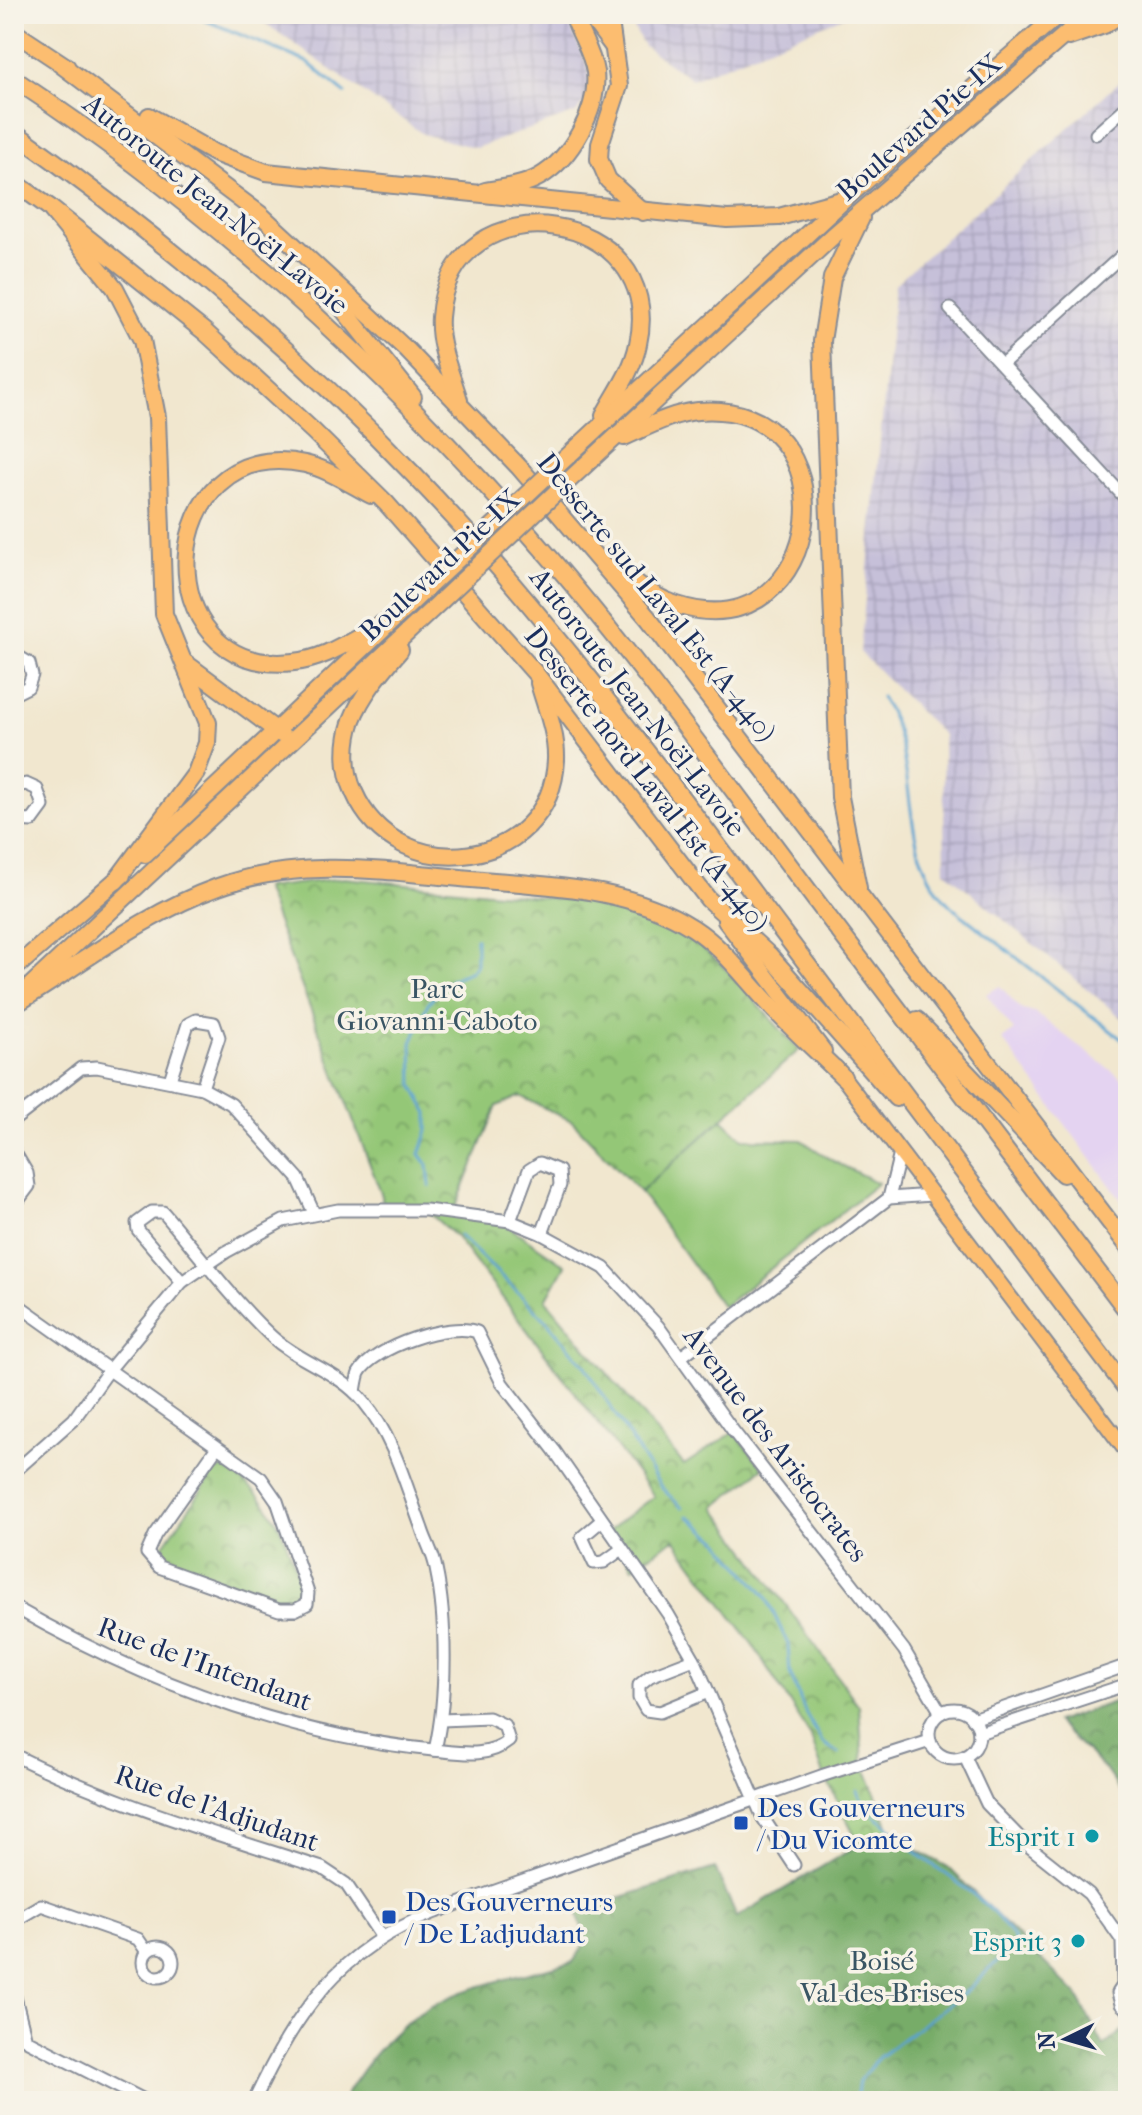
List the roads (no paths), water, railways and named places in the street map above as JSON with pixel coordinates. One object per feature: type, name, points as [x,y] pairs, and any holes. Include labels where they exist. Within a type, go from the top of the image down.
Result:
[{"type":"highway","points":[[469,195],[539,177],[558,161],[581,127],[594,99],[595,74],[573,14]]},
{"type":"highway","points":[[589,14],[612,45]]},
{"type":"highway","points":[[609,14],[618,91],[600,144],[599,159],[608,180],[643,212]]},
{"type":"highway","points":[[1026,43],[1047,14]]},
{"type":"highway","name":"Boulevard Pie-IX","points":[[14,969],[116,881],[845,199],[1059,14]]},
{"type":"highway","name":"Boulevard Pie-IX","points":[[14,1004],[56,959],[567,482],[865,210],[1089,14]]},
{"type":"highway","points":[[1060,39],[1104,25],[1121,14]]},
{"type":"highway","points":[[14,32],[59,63],[180,135],[239,164],[309,178],[469,195],[643,212],[758,219],[845,199]]},
{"type":"highway","name":"Desserte sud Laval Est (A-440)","points":[[59,63],[228,188],[289,241],[460,405],[597,555],[837,868],[858,890],[1128,1246]]},
{"type":"highway","name":"Autoroute Jean-Noël-Lavoie","points":[[14,79],[130,161],[250,258],[351,348],[460,458],[614,636],[1128,1312]]},
{"type":"highway","name":"Autoroute Jean-Noël-Lavoie","points":[[14,132],[149,233],[252,320],[364,424],[439,501],[593,682],[1128,1391]]},
{"type":"highway","points":[[14,182],[49,207],[115,288],[132,317],[146,353],[157,417],[162,599],[168,630],[208,723],[204,757],[191,781],[116,881]]},
{"type":"highway","name":"Desserte nord Laval Est (A-440)","points":[[49,207],[205,332],[386,503],[536,674],[708,899]]},
{"type":"highway","points":[[858,890],[840,797],[822,341],[832,278],[865,210]]},
{"type":"highway","points":[[460,405],[440,328],[443,302],[452,275],[467,254],[496,234],[526,225],[559,225],[591,237],[611,253],[629,279],[638,302],[640,327],[636,353],[599,427]]},
{"type":"highway","points":[[289,241],[460,458]]},
{"type":"highway","points":[[597,555],[672,604],[696,610],[722,610],[755,599],[784,577],[799,553],[807,521],[805,490],[794,460],[771,433],[748,419],[721,411],[691,411],[611,443]]},
{"type":"highway","points":[[386,503],[335,476],[303,464],[272,462],[241,471],[215,490],[196,514],[186,541],[185,576],[196,610],[212,633],[234,650],[260,661],[286,663],[319,657],[396,618]]},
{"type":"highway","points":[[438,604],[367,692],[347,739],[347,764],[355,795],[372,823],[394,842],[427,854],[469,856],[503,844],[534,817],[550,788],[556,754],[536,674]]},
{"type":"highway","points":[[183,661],[291,742]]},
{"type":"highway","points":[[14,1004],[141,925],[216,888],[285,871],[329,868],[378,871],[589,891],[656,909],[719,948],[769,1004],[843,1077]]},
{"type":"highway","points":[[708,899],[770,956],[961,1171]]},
{"type":"highway","points":[[866,967],[1109,1221]]},
{"type":"main road","name":"Desserte nord Laval Est (A-440)","points":[[708,899],[1128,1453]]},
{"type":"street","points":[[1096,134],[1123,110],[1128,110]]},
{"type":"street","points":[[1002,364],[1128,250]]},
{"type":"street","points":[[950,309],[1128,501]]},
{"type":"street","points":[[14,654],[29,663],[32,675],[28,687],[15,696]]},
{"type":"street","points":[[14,787],[26,784],[37,789],[43,806],[32,821],[14,820]]},
{"type":"street","points":[[170,1080],[188,1024],[196,1020],[214,1023],[219,1037],[202,1088]]},
{"type":"street","points":[[14,1120],[81,1068],[97,1067],[202,1088],[231,1104],[298,1178],[314,1213]]},
{"type":"street","points":[[14,1151],[27,1173],[29,1186],[14,1206]]},
{"type":"street","points":[[889,1198],[900,1153]]},
{"type":"street","points":[[510,1221],[529,1170],[540,1163],[553,1167],[559,1171],[560,1185],[542,1234]]},
{"type":"street","points":[[681,1357],[889,1198],[932,1195]]},
{"type":"street","name":"Avenue des Aristocrates","points":[[15,1471],[74,1419],[109,1370],[182,1282],[207,1264],[283,1221],[314,1213],[426,1210],[510,1221],[542,1234],[604,1268],[681,1357],[746,1447],[904,1650],[941,1713]]},
{"type":"street","points":[[182,1282],[138,1230],[137,1223],[152,1212],[163,1212],[271,1336],[294,1354],[336,1375],[355,1392],[367,1405],[400,1466],[436,1567],[441,1611],[442,1720],[435,1750]]},
{"type":"street","points":[[14,1302],[261,1478],[277,1501],[308,1593],[307,1604],[295,1610],[279,1610],[159,1567],[147,1553],[155,1535],[217,1447]]},
{"type":"street","points":[[355,1392],[360,1372],[385,1350],[444,1331],[467,1328],[477,1332],[502,1383],[554,1450],[694,1659],[706,1693],[755,1800],[794,1865]]},
{"type":"street","points":[[601,1521],[582,1537],[594,1563],[604,1562],[622,1549]]},
{"type":"street","name":"Rue de l'Intendant","points":[[14,1607],[79,1644],[250,1712],[373,1744],[483,1752],[500,1748],[509,1741],[504,1725],[489,1718],[442,1720]]},
{"type":"street","points":[[694,1659],[650,1676],[639,1685],[639,1698],[646,1710],[660,1712],[706,1693]]},
{"type":"street","points":[[973,1719],[1128,1665]]},
{"type":"street","points":[[979,1733],[1128,1684]]},
{"type":"street","points":[[959,1710],[973,1719],[979,1733],[975,1747],[965,1757],[944,1757],[930,1741],[930,1727],[941,1713],[959,1710]]},
{"type":"street","points":[[254,2101],[303,2011],[381,1936],[421,1918],[930,1741]]},
{"type":"street","name":"Rue de l'Adjudant","points":[[14,1755],[66,1781],[138,1808],[322,1868],[346,1884],[381,1936]]},
{"type":"street","points":[[965,1757],[987,1804],[1026,1844],[1089,1894],[1108,1917],[1125,1946],[1126,1980],[1119,1999],[1128,2010]]},
{"type":"street","points":[[14,1921],[41,1905],[138,1939],[147,1952]]},
{"type":"street","points":[[14,1993],[26,2040],[146,2101]]},
{"type":"waterway","points":[[190,14],[307,62],[345,93]]},
{"type":"waterway","points":[[881,697],[894,723],[902,750],[915,834],[922,861],[935,886],[954,909],[1128,1044]]},
{"type":"waterway","points":[[430,1187],[428,1165],[420,1154],[428,1130],[428,1113],[413,1085],[412,1043],[428,1003],[452,979],[471,971],[476,964],[476,938]]},
{"type":"waterway","points":[[459,1235],[545,1319],[585,1366],[661,1487],[682,1508]]},
{"type":"waterway","points":[[688,1516],[720,1542],[766,1597],[788,1644],[790,1673],[806,1714],[822,1742],[839,1754]]},
{"type":"waterway","points":[[856,2101],[859,2081],[878,2058],[969,1989],[1016,1943],[985,1905],[872,1814],[858,1791]]},
{"type":"place","name":"Des Gouverneurs / Du Vicomte","points":[[741,1823]]},
{"type":"place","name":"Esprit 1","points":[[1092,1836]]},
{"type":"place","name":"Des Gouverneurs / De L'adjudant","points":[[389,1917]]},
{"type":"place","name":"Esprit 3","points":[[1078,1941]]},
{"type":"park label","name":"Parc Giovanni-Caboto","points":[[437,1004]]},
{"type":"park label","name":"Boisé Val-des-Brises","points":[[882,1976]]}]
